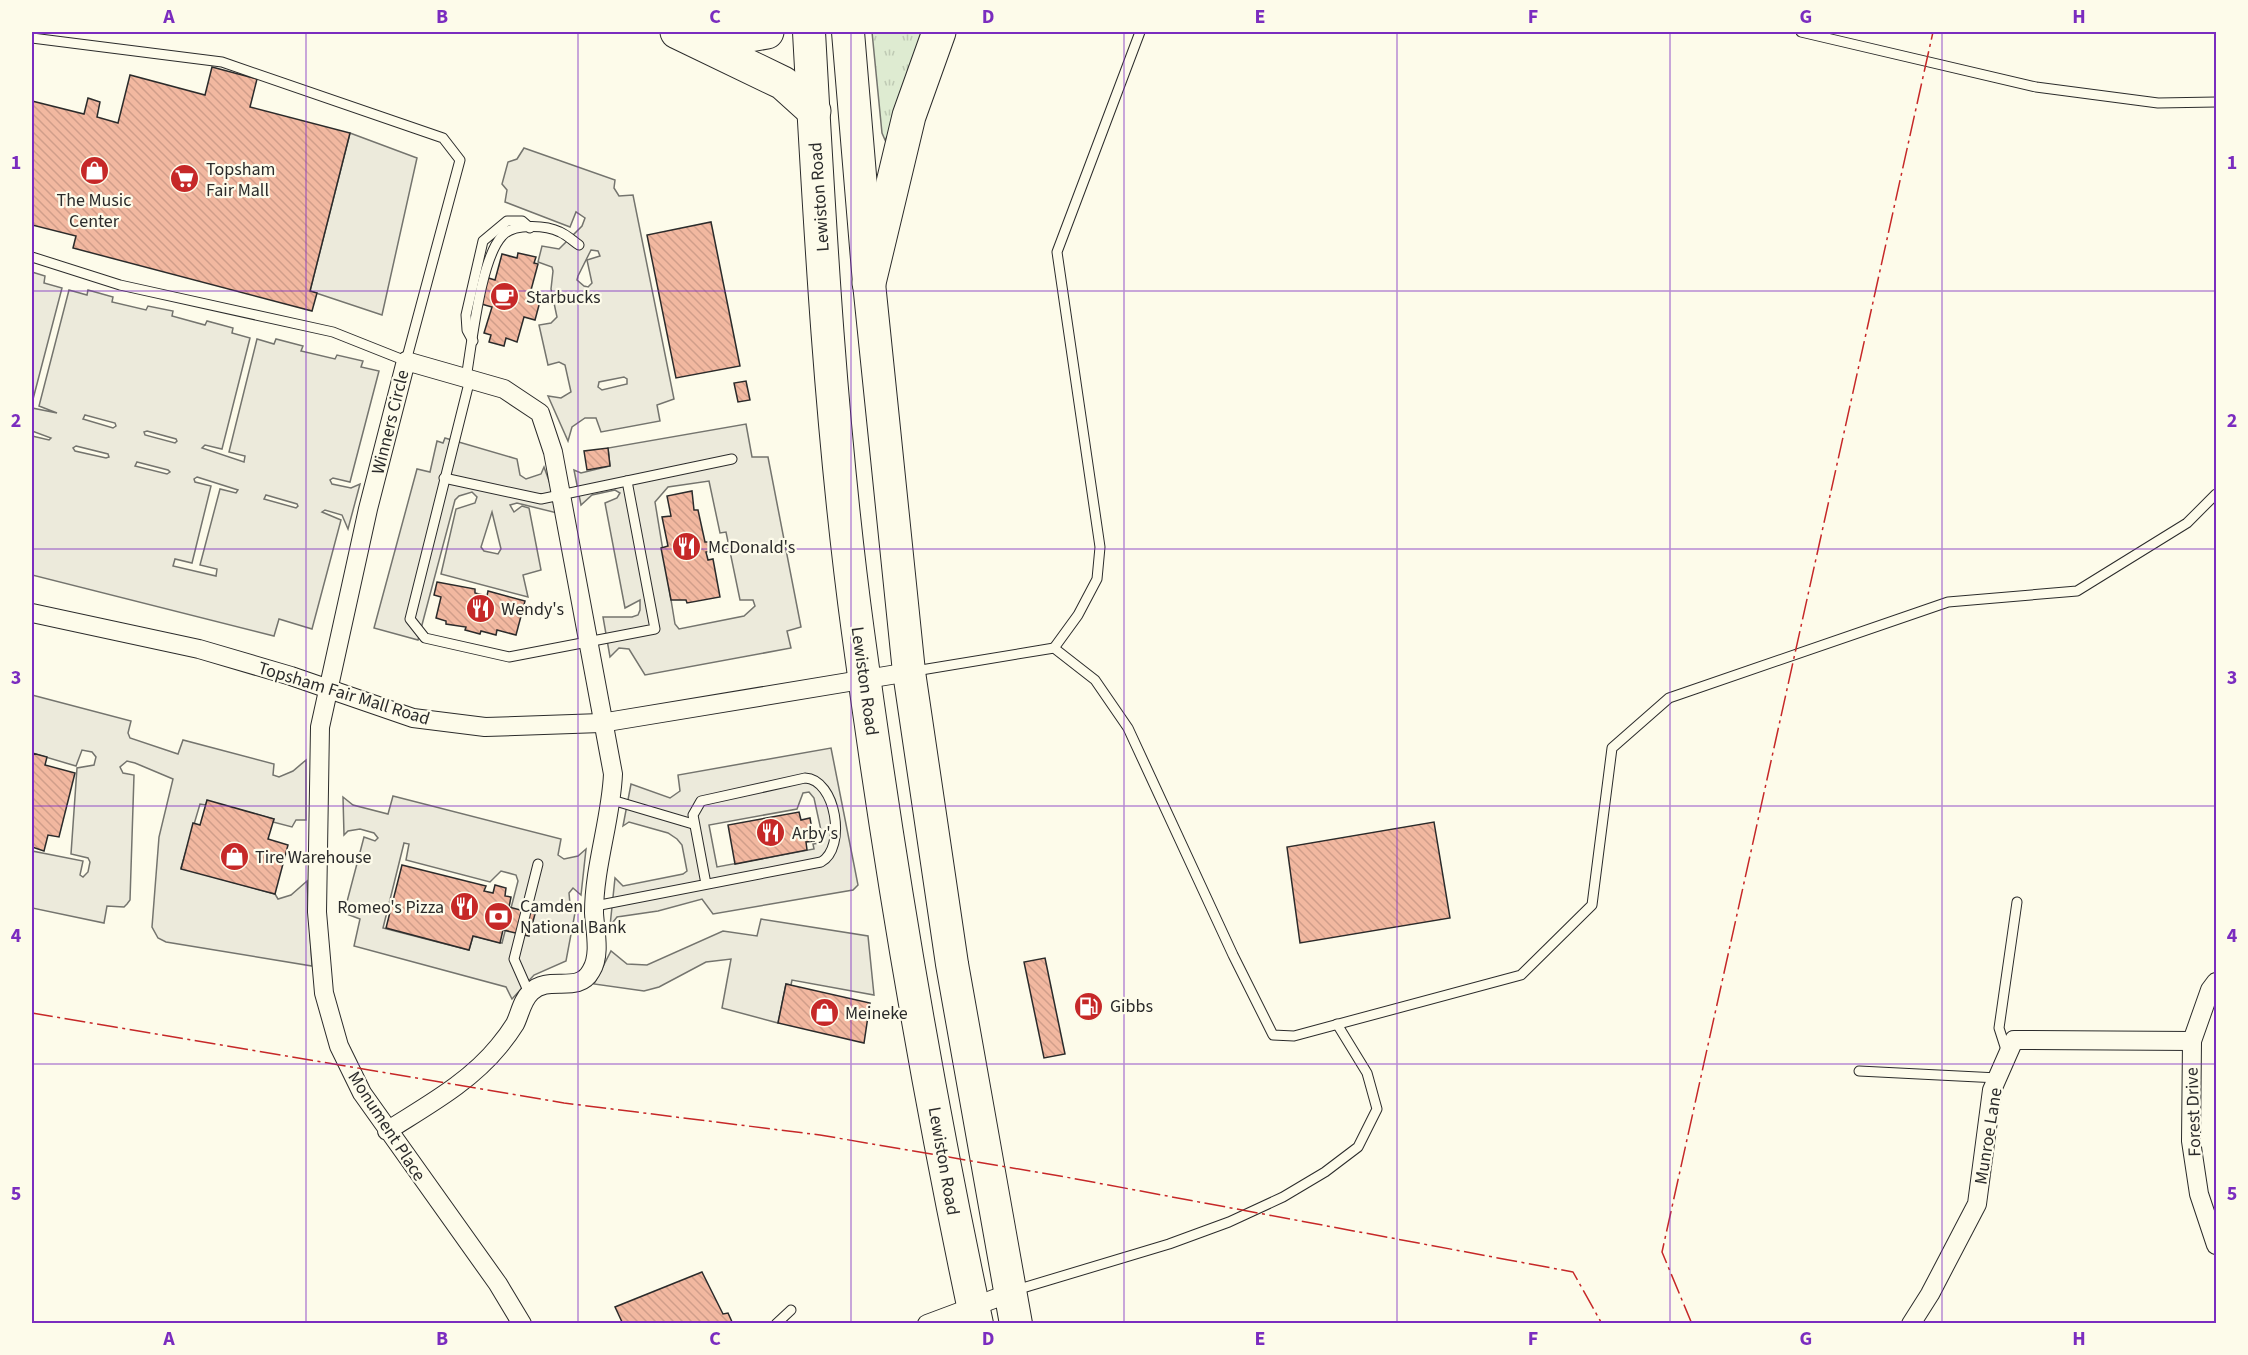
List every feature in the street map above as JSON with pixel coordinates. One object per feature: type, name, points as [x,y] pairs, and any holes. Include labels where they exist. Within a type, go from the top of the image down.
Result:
[{"type":"highway","points":[[682,33],[744,36],[766,32]]},
{"type":"highway","name":"Lewiston Road","points":[[809,32],[828,343],[858,630],[884,821],[944,1167],[975,1315]]},
{"type":"highway","points":[[848,32],[869,283],[909,672],[952,964],[1016,1323]]},
{"type":"highway","points":[[869,283],[909,116],[939,32]]},
{"type":"highway","points":[[682,33],[718,53],[759,69],[783,83],[814,111]]},
{"type":"street","name":"Winners Circle","points":[[327,688],[368,509],[406,361],[504,389],[540,413],[554,452],[613,774],[612,800],[595,906],[596,951],[592,970],[586,979],[574,984],[549,982],[529,993]]},
{"type":"street","name":"Topsham Fair Mall Road","points":[[32,614],[199,649],[327,688],[413,718],[485,727],[602,723],[909,672]]},
{"type":"street","name":"Monument Place","points":[[327,688],[320,727],[317,912],[324,993],[339,1046],[362,1093],[387,1131],[498,1284],[522,1323]]},
{"type":"street","name":"Forest Drive","points":[[2217,982],[2210,990],[2192,1041],[2191,1141],[2199,1194],[2217,1245]]},
{"type":"street","points":[[387,1131],[445,1094],[482,1065],[515,1024],[529,993]]},
{"type":"street","name":"Munroe Lane","points":[[1911,1323],[1930,1294],[1977,1204],[1992,1090],[2014,1040],[2192,1041]]},
{"type":"street","points":[[927,1323],[975,1315],[1010,1293]]},
{"type":"lane","points":[[909,672],[1054,648],[1078,615],[1097,579],[1100,547],[1057,252],[1140,32]]},
{"type":"lane","points":[[1801,32],[2037,87],[2158,103],[2217,102]]},
{"type":"lane","points":[[32,38],[222,62],[443,138],[460,160],[406,361],[333,332],[120,285],[32,257]]},
{"type":"lane","points":[[579,245],[559,231],[530,228],[509,231],[502,235],[492,249],[473,341],[468,379],[410,619],[425,638],[509,657],[587,640],[656,629],[627,481]]},
{"type":"lane","points":[[444,478],[541,499],[732,459]]},
{"type":"lane","points":[[1054,648],[1095,680],[1128,728],[1233,955],[1273,1035],[1294,1036],[1521,975],[1592,905],[1612,748],[1669,699],[1948,602],[2077,591],[2187,523],[2217,494]]},
{"type":"lane","points":[[595,906],[821,862],[827,859],[836,841],[831,804],[824,787],[812,778],[805,778],[701,801],[695,807],[693,824],[706,884]]},
{"type":"lane","points":[[612,800],[693,824]]},
{"type":"lane","points":[[529,993],[514,959],[538,864]]},
{"type":"lane","points":[[2008,1055],[1999,1028],[2017,902]]},
{"type":"lane","points":[[1010,1293],[1169,1244],[1230,1222],[1283,1197],[1344,1160],[1358,1147],[1377,1109],[1367,1073],[1337,1024]]},
{"type":"lane","points":[[1859,1071],[1998,1078]]},
{"type":"lane","points":[[776,1323],[791,1310]]},
{"type":"green space","points":[[872,32],[924,32],[885,140],[882,133]]},
{"type":"shaded area","points":[[350,133],[417,158],[382,315],[310,291]]},
{"type":"shaded area","points":[[524,148],[615,180],[614,188],[619,196],[633,195],[674,399],[657,405],[660,421],[601,432],[596,418],[585,418],[572,427],[568,441],[548,396],[561,398],[571,392],[565,365],[559,362],[548,365],[539,325],[551,323],[557,317],[551,289],[553,271],[552,267],[538,262],[542,246],[559,249],[582,226],[585,218],[576,212],[570,227],[505,202],[507,190],[502,184],[508,162],[517,159]],"holes":[[[591,250],[598,251],[600,256],[587,260],[592,283],[588,287],[577,280]],[[624,377],[627,379],[627,384],[602,390],[598,387],[599,382]]]},
{"type":"shaded area","points":[[32,272],[45,276],[44,283],[62,288],[32,403]]},
{"type":"shaded area","points":[[69,290],[87,295],[88,290],[113,297],[112,302],[146,310],[148,306],[173,311],[172,316],[205,325],[207,321],[233,328],[232,333],[250,338],[222,449],[205,445],[202,448],[244,462],[245,456],[229,452],[257,339],[274,344],[276,339],[303,346],[301,351],[335,359],[337,355],[363,361],[361,367],[379,371],[350,482],[333,478],[330,480],[332,484],[351,488],[360,484],[348,529],[342,515],[325,510],[322,512],[341,520],[312,629],[279,619],[274,636],[32,575],[32,436],[49,440],[51,438],[32,431],[32,408],[57,413],[39,406]],"holes":[[[85,415],[115,423],[116,426],[113,428],[83,419]],[[147,431],[177,441],[175,443],[145,435],[144,432]],[[76,446],[108,454],[109,457],[75,451],[73,448]],[[137,462],[170,472],[167,474],[135,466]],[[197,477],[238,490],[236,493],[220,489],[200,565],[217,569],[216,576],[173,566],[175,559],[192,563],[211,486],[195,482],[194,479]],[[266,495],[297,504],[296,508],[264,499]]]},
{"type":"shaded area","points":[[746,424],[752,457],[768,457],[801,627],[787,631],[791,648],[645,675],[629,649],[619,648],[610,657],[603,617],[632,617],[638,615],[640,610],[640,600],[625,608],[605,503],[617,498],[620,493],[615,490],[592,495],[581,505],[574,470],[581,473],[610,466],[608,448]],"holes":[[[709,481],[720,533],[726,532],[740,600],[753,600],[755,606],[744,616],[679,629],[675,624],[655,502],[668,487]]]},
{"type":"shaded area","points":[[445,438],[517,459],[520,475],[526,479],[541,474],[544,467],[561,514],[517,503],[510,505],[514,512],[522,506],[529,508],[541,570],[523,575],[528,597],[441,574],[456,509],[475,503],[477,497],[472,492],[459,496],[455,500],[418,640],[374,628],[417,469],[430,472],[437,441],[443,443]],"holes":[[[492,512],[501,549],[498,554],[484,551],[481,547]]]},
{"type":"shaded area","points":[[32,695],[131,721],[128,733],[130,738],[178,754],[183,740],[274,764],[273,775],[279,777],[293,771],[306,760],[306,820],[296,820],[292,827],[273,822],[274,819],[207,801],[206,805],[200,804],[181,868],[275,894],[278,899],[291,895],[307,881],[312,966],[166,942],[158,938],[152,927],[159,837],[173,779],[127,761],[120,767],[123,773],[134,775],[130,900],[124,907],[107,906],[104,923],[32,908],[32,851],[83,861],[80,875],[83,877],[88,872],[90,862],[88,858],[71,854],[77,768],[94,765],[96,757],[92,752],[82,750],[76,766],[32,753]]},
{"type":"shaded area","points":[[831,748],[858,885],[853,890],[713,914],[702,899],[658,911],[617,917],[610,926],[615,878],[623,886],[683,874],[687,871],[682,845],[677,839],[668,833],[629,822],[623,826],[631,784],[670,798],[680,791],[678,775]],"holes":[[[809,792],[814,798],[822,835],[819,843],[813,844],[814,849],[717,867],[709,825],[797,809],[803,793]]]},
{"type":"shaded area","points":[[393,796],[561,839],[558,855],[564,859],[578,856],[586,849],[581,895],[573,888],[569,893],[570,904],[575,913],[566,961],[534,975],[512,999],[506,987],[354,946],[360,919],[344,913],[364,837],[375,841],[378,838],[374,833],[360,829],[348,831],[344,835],[343,797],[353,805],[388,814]],"holes":[[[404,843],[409,844],[406,860],[490,882],[501,871],[516,875],[518,881],[502,943],[473,936],[469,950],[383,928]]]},
{"type":"shaded area","points":[[761,919],[868,936],[874,995],[792,980],[791,985],[786,984],[778,1023],[722,1008],[731,959],[706,962],[659,987],[644,991],[594,984],[611,951],[627,964],[647,965],[723,931],[757,936]]},
{"type":"building","name":"Topsham Fair Mall","points":[[212,67],[257,79],[250,107],[350,133],[310,291],[317,293],[312,311],[73,248],[76,236],[32,225],[32,101],[84,114],[88,98],[100,102],[97,117],[118,123],[130,75],[205,95]]},
{"type":"building","points":[[711,222],[740,366],[676,378],[647,235]]},
{"type":"building","name":"Starbucks","points":[[518,253],[536,257],[534,263],[538,264],[531,290],[542,294],[535,320],[524,317],[517,342],[506,338],[504,346],[489,342],[491,335],[484,333],[492,307],[467,300],[475,274],[495,280],[502,254],[517,258]]},
{"type":"building","points":[[746,381],[750,400],[738,402],[734,383]]},
{"type":"building","points":[[608,448],[610,466],[587,470],[584,451]]},
{"type":"building","name":"McDonald's","points":[[692,491],[694,510],[698,510],[705,542],[709,542],[711,551],[706,552],[708,560],[713,559],[720,597],[687,603],[686,600],[671,600],[661,548],[668,546],[662,517],[671,516],[667,496]]},
{"type":"building","name":"Wendy's","points":[[437,582],[475,589],[475,593],[487,596],[488,591],[525,601],[516,635],[497,630],[496,635],[481,631],[480,634],[465,630],[466,627],[446,624],[446,621],[436,618],[441,597],[434,595]]},
{"type":"building","points":[[32,753],[47,757],[45,765],[75,773],[59,837],[48,835],[44,851],[32,847]]},
{"type":"building","name":"Tire Warehouse","points":[[207,800],[274,819],[268,839],[288,845],[275,894],[181,869],[193,823],[200,825]]},
{"type":"building","name":"Arby's","points":[[799,812],[801,820],[810,818],[814,841],[806,842],[807,850],[735,864],[728,825]]},
{"type":"building","points":[[1434,822],[1450,918],[1300,943],[1287,847]]},
{"type":"building","points":[[402,865],[486,886],[484,891],[493,893],[495,885],[506,888],[505,896],[511,897],[509,907],[535,914],[529,936],[503,930],[500,943],[473,936],[469,950],[386,928]]},
{"type":"building","points":[[1045,958],[1065,1054],[1044,1058],[1024,962]]},
{"type":"building","name":"Meineke","points":[[786,984],[870,1003],[864,1043],[778,1023]]},
{"type":"building","points":[[702,1272],[723,1314],[728,1313],[733,1324],[623,1324],[615,1307]]},
{"type":"power","points":[[1692,1324],[1662,1252],[1933,32]]},
{"type":"power","points":[[32,1013],[564,1103],[820,1135],[1071,1178],[1573,1272],[1602,1324]]},
{"type":"place","name":"The Music Center","points":[[94,171]]},
{"type":"place","name":"Topsham Fair Mall","points":[[185,179]]},
{"type":"place","name":"Starbucks","points":[[505,297]]},
{"type":"place","name":"McDonald's","points":[[687,547]]},
{"type":"place","name":"Wendy's","points":[[480,609]]},
{"type":"place","name":"Arby's","points":[[771,833]]},
{"type":"place","name":"Tire Warehouse","points":[[234,857]]},
{"type":"place","name":"Romeo's Pizza","points":[[465,907]]},
{"type":"place","name":"Camden National Bank","points":[[499,916]]},
{"type":"place","name":"Gibbs","points":[[1089,1006]]},
{"type":"place","name":"Meineke","points":[[824,1013]]}]
